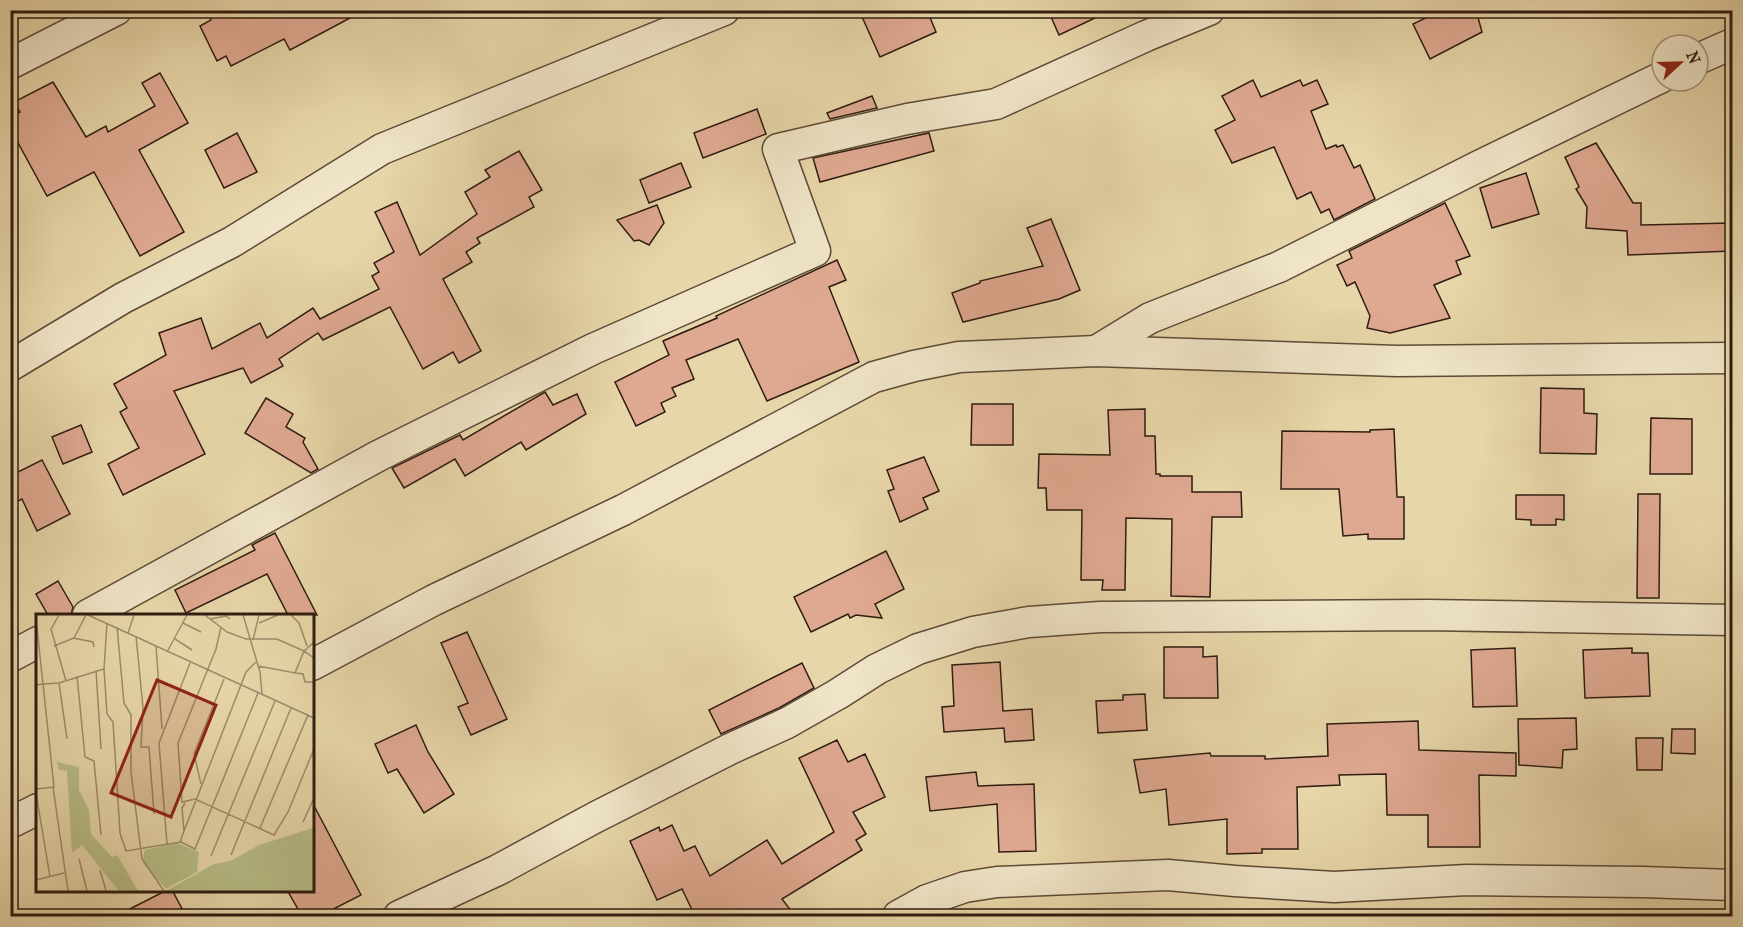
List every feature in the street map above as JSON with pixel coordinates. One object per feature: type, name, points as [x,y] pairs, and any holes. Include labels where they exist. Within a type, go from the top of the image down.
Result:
[{"type":"street","points":[[10,64],[116,10]]},
{"type":"street","points":[[10,366],[123,298],[232,242],[382,149],[724,10]]},
{"type":"street","points":[[90,614],[378,456],[593,349],[815,250],[778,149],[907,119],[996,104],[1209,10]]},
{"type":"street","points":[[1710,54],[1732,44]]},
{"type":"street","points":[[1096,351],[1150,318],[1279,267],[1650,83]]},
{"type":"street","points":[[314,665],[434,600],[623,510],[874,377],[914,366],[959,357],[1096,351],[1397,361],[1732,358]]},
{"type":"street","points":[[399,916],[498,870],[596,817],[730,749],[787,723],[877,669],[918,650],[973,632],[1029,622],[1100,617],[1427,615],[1732,620]]},
{"type":"street","points":[[10,657],[36,643]]},
{"type":"street","points":[[10,823],[36,810]]},
{"type":"street","points":[[898,916],[927,900],[964,887],[1168,875],[1334,887],[1467,880],[1732,885]]},
{"type":"building","points":[[207,10],[365,10],[290,50],[284,39],[231,66],[226,56],[217,61],[200,26],[211,20]]},
{"type":"building","points":[[859,10],[927,10],[936,32],[880,57]]},
{"type":"building","points":[[1048,10],[1112,10],[1059,35]]},
{"type":"building","points":[[1442,10],[1476,10],[1482,32],[1430,59],[1413,24]]},
{"type":"building","points":[[160,73],[188,123],[139,150],[184,232],[140,256],[94,172],[47,196],[10,128],[10,117],[20,112],[14,102],[53,82],[86,137],[106,126],[108,132],[155,106],[142,83]]},
{"type":"building","points":[[1253,80],[1261,97],[1300,80],[1303,86],[1317,80],[1328,104],[1311,111],[1326,149],[1343,145],[1354,168],[1360,165],[1375,199],[1334,220],[1329,209],[1321,213],[1311,192],[1297,199],[1274,147],[1232,163],[1215,130],[1235,120],[1222,96]]},
{"type":"building","points":[[872,96],[877,108],[830,119],[827,113]]},
{"type":"building","points":[[757,109],[766,134],[703,158],[694,133]]},
{"type":"building","points":[[237,133],[257,172],[224,188],[205,150]]},
{"type":"building","points":[[929,133],[934,151],[820,182],[813,158]]},
{"type":"building","points":[[1596,143],[1633,203],[1641,203],[1641,225],[1732,223],[1732,251],[1628,255],[1627,231],[1586,228],[1587,207],[1576,189],[1579,187],[1565,157]]},
{"type":"building","points":[[519,151],[542,190],[529,197],[534,207],[477,238],[480,243],[466,252],[472,262],[443,279],[481,351],[459,363],[453,352],[423,369],[390,307],[323,340],[318,333],[279,359],[283,366],[251,383],[243,368],[174,391],[205,454],[123,495],[108,464],[139,448],[120,412],[127,408],[114,384],[166,355],[159,333],[201,318],[212,349],[260,323],[267,338],[313,308],[320,319],[379,289],[372,276],[379,272],[374,263],[394,252],[375,212],[397,202],[420,255],[477,214],[465,192],[490,177],[485,170]]},
{"type":"building","points":[[681,163],[691,187],[649,203],[640,180]]},
{"type":"building","points":[[1526,173],[1539,214],[1492,228],[1480,188]]},
{"type":"building","points":[[1445,203],[1470,256],[1456,261],[1461,274],[1434,285],[1450,318],[1390,333],[1367,328],[1370,316],[1355,282],[1347,286],[1337,265],[1352,258],[1349,251]]},
{"type":"building","points":[[657,205],[664,223],[649,245],[639,240],[634,241],[617,220]]},
{"type":"building","points":[[1051,219],[1080,290],[1059,299],[963,322],[952,293],[980,283],[980,281],[1043,266],[1027,228]]},
{"type":"building","points":[[837,260],[846,280],[829,287],[859,362],[767,401],[738,339],[686,360],[694,379],[672,388],[676,396],[661,403],[665,412],[636,426],[615,382],[669,355],[663,341],[717,318],[716,316]]},
{"type":"building","points":[[1541,388],[1584,389],[1584,413],[1597,414],[1596,454],[1540,453]]},
{"type":"building","points":[[545,392],[553,405],[577,394],[586,414],[526,450],[521,442],[465,476],[455,459],[404,488],[392,468],[460,435],[463,440]]},
{"type":"building","points":[[266,398],[293,414],[286,427],[305,438],[303,442],[318,469],[311,473],[245,433]]},
{"type":"building","points":[[972,404],[1013,404],[1013,445],[971,445]]},
{"type":"building","points":[[1145,409],[1145,436],[1155,436],[1156,474],[1192,476],[1192,492],[1241,492],[1242,517],[1212,517],[1210,597],[1171,596],[1172,519],[1126,518],[1125,590],[1102,590],[1103,580],[1081,580],[1082,510],[1047,510],[1046,488],[1038,488],[1039,454],[1110,455],[1108,410]]},
{"type":"building","points":[[1651,418],[1692,419],[1692,474],[1650,474]]},
{"type":"building","points":[[81,425],[92,452],[63,464],[52,437]]},
{"type":"building","points":[[1394,429],[1397,497],[1404,497],[1404,539],[1368,539],[1368,534],[1343,536],[1339,489],[1281,489],[1282,431],[1370,432],[1370,430]]},
{"type":"building","points":[[924,457],[939,491],[923,498],[928,509],[900,522],[888,491],[894,489],[887,470]]},
{"type":"building","points":[[42,460],[70,514],[37,531],[22,499],[10,505],[10,476]]},
{"type":"building","points":[[1638,494],[1660,494],[1659,598],[1637,598]]},
{"type":"building","points":[[1516,495],[1564,495],[1564,520],[1556,519],[1556,525],[1531,525],[1531,520],[1516,519]]},
{"type":"building","points":[[275,533],[317,615],[287,614],[267,574],[186,613],[175,590],[255,550],[252,545]]},
{"type":"building","points":[[886,551],[904,589],[875,604],[882,618],[856,615],[850,618],[848,614],[811,632],[794,597]]},
{"type":"building","points":[[58,581],[73,607],[71,614],[47,614],[36,594]]},
{"type":"building","points":[[467,632],[507,719],[471,735],[458,707],[468,703],[441,643]]},
{"type":"building","points":[[1164,647],[1203,647],[1203,657],[1217,656],[1218,698],[1164,698]]},
{"type":"building","points":[[1515,648],[1517,706],[1473,707],[1471,650]]},
{"type":"building","points":[[1632,648],[1632,653],[1648,653],[1650,696],[1585,698],[1583,650]]},
{"type":"building","points":[[1000,662],[1003,711],[1032,709],[1034,740],[1005,742],[1004,728],[944,732],[942,707],[954,706],[952,665]]},
{"type":"building","points":[[802,663],[814,688],[779,708],[721,734],[709,710]]},
{"type":"building","points":[[1145,694],[1147,730],[1098,733],[1096,701],[1123,700],[1123,695]]},
{"type":"building","points":[[1576,718],[1577,749],[1563,750],[1562,768],[1519,765],[1518,719]]},
{"type":"building","points":[[1418,721],[1419,750],[1516,753],[1516,776],[1479,775],[1480,847],[1428,847],[1428,815],[1387,815],[1386,774],[1339,775],[1340,785],[1297,787],[1298,849],[1262,849],[1262,853],[1227,854],[1227,819],[1169,825],[1166,789],[1140,793],[1134,760],[1210,753],[1211,756],[1265,756],[1265,759],[1328,756],[1327,724]]},
{"type":"building","points":[[416,725],[428,752],[454,794],[424,813],[397,769],[388,773],[375,744]]},
{"type":"building","points":[[1672,729],[1695,729],[1695,754],[1671,753]]},
{"type":"building","points":[[1636,738],[1663,738],[1662,770],[1637,770]]},
{"type":"building","points":[[837,740],[848,762],[865,754],[885,797],[853,812],[866,834],[856,840],[862,850],[782,899],[795,916],[695,916],[682,889],[657,900],[630,841],[659,827],[660,831],[672,825],[684,851],[695,846],[710,876],[767,840],[782,864],[834,832],[799,758]]},
{"type":"building","points":[[976,772],[978,786],[1034,784],[1036,851],[999,852],[997,804],[930,811],[926,777]]},
{"type":"building","points":[[314,806],[361,895],[320,916],[302,916],[288,891],[314,891]]},
{"type":"building","points":[[165,891],[173,891],[186,916],[116,916]]}]
